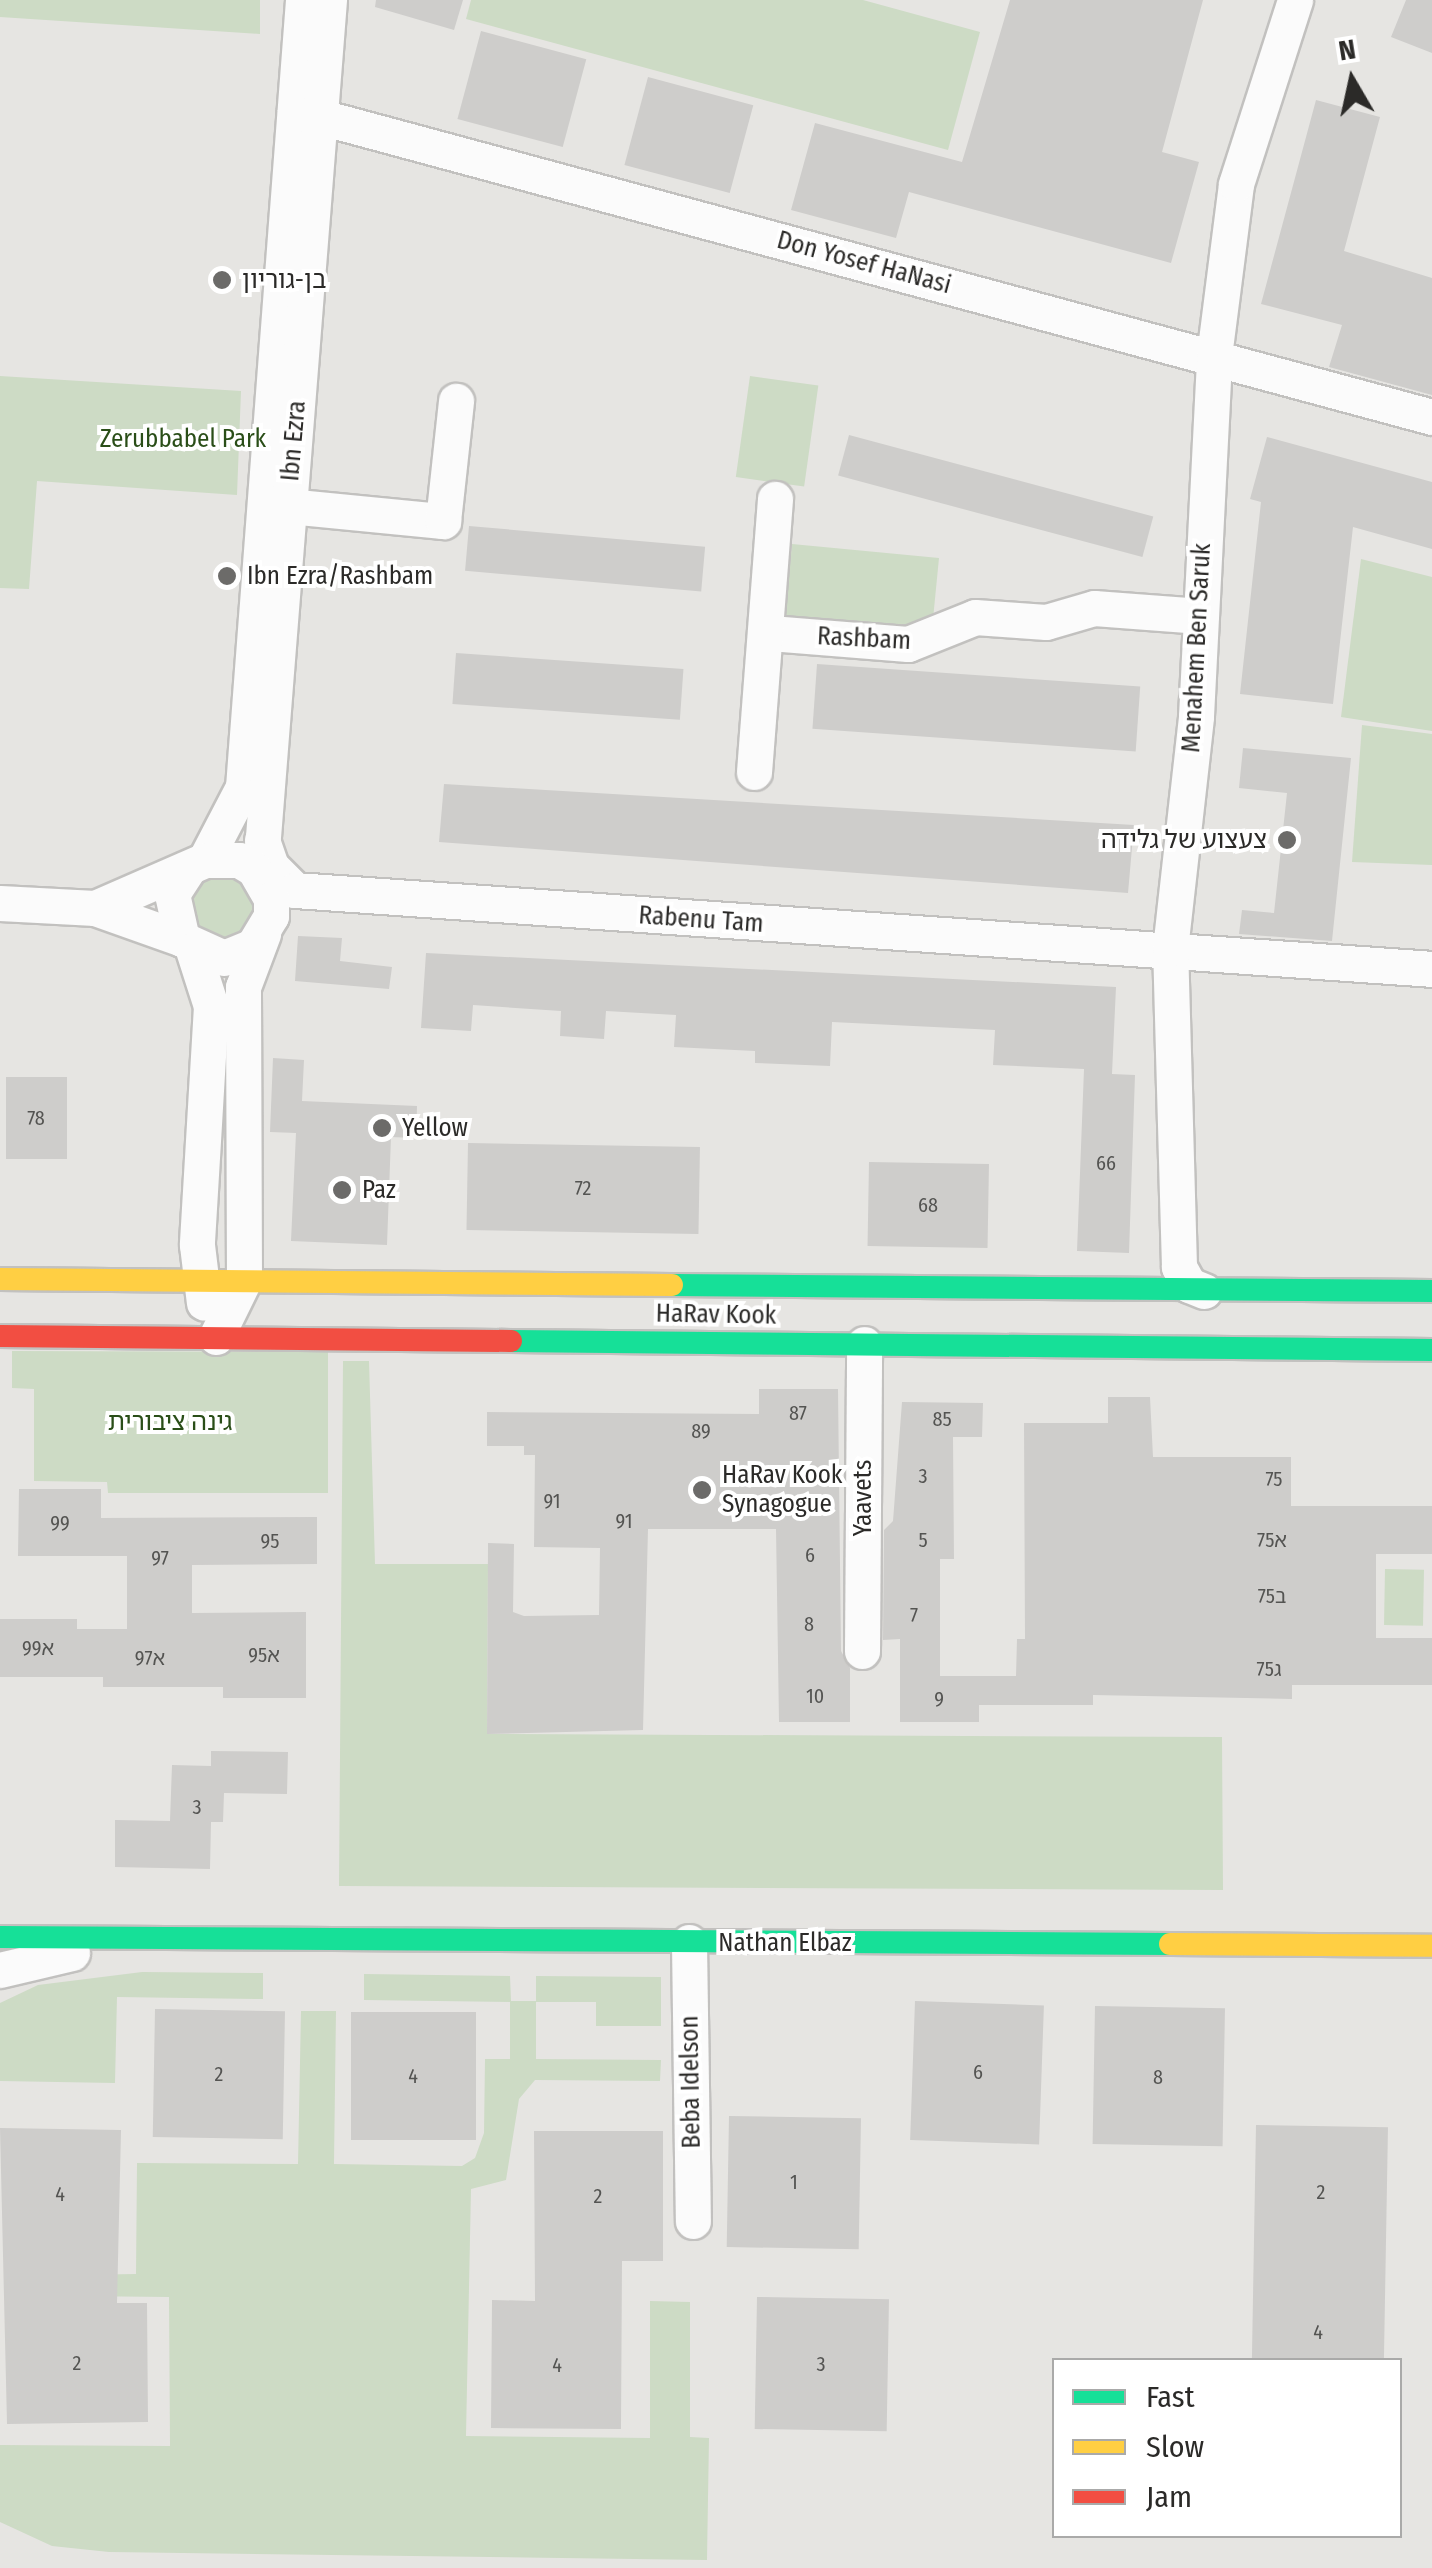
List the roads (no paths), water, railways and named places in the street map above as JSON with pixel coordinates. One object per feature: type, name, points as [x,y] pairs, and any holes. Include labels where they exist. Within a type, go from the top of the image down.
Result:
[{"type":"main road","name":"HaRav Kook","points":[[0,1279],[1432,1291]]},
{"type":"main road","name":"HaRav Kook","points":[[0,1336],[1432,1350]]},
{"type":"main road","name":"Nathan Elbaz","points":[[0,1937],[1432,1946]]},
{"type":"street","name":"Ibn Ezra","points":[[265,882],[262,840],[289,506],[308,113],[303,0]]},
{"type":"street","name":"Ibn Ezra","points":[[197,864],[243,787],[308,113],[329,0]]},
{"type":"street","name":"Menahem Ben Saruk","points":[[1204,1291],[1189,1285],[1179,1267],[1170,949],[1201,616],[1214,356],[1236,184],[1295,0]]},
{"type":"street","name":"Don Yosef HaNasi","points":[[308,113],[1432,417]]},
{"type":"street","points":[[289,506],[443,521],[456,401]]},
{"type":"street","points":[[754,772],[759,663],[770,632],[774,498]]},
{"type":"street","name":"Rashbam","points":[[770,632],[908,644],[975,617],[1046,622],[1094,608],[1201,616]]},
{"type":"street","name":"Rabenu Tam","points":[[262,840],[270,866],[295,890],[1432,969]]},
{"type":"street","points":[[95,908],[197,864],[239,860],[265,882],[271,916],[244,987],[244,1280],[216,1337]]},
{"type":"street","points":[[197,864],[172,894],[211,1006],[197,1280],[216,1337]]},
{"type":"street","points":[[0,903],[95,908],[187,944],[240,954],[264,932]]},
{"type":"street","name":"Yaavets","points":[[862,1651],[864,1344]]},
{"type":"street","name":"Nathan Elbaz","points":[[0,1970],[138,1938]]},
{"type":"street","name":"Beba Idelson","points":[[689,1942],[692,2221]]},
{"type":"place","name":"בן-גוריון","points":[[222,280]]},
{"type":"place","name":"Ibn Ezra/Rashbam","points":[[227,576]]},
{"type":"place","name":"צעצוע של גלידה","points":[[1287,840]]},
{"type":"place","name":"Yellow","points":[[382,1128]]},
{"type":"place","name":"Paz","points":[[342,1190]]},
{"type":"place","name":"HaRav Kook Synagogue","points":[[702,1490]]},
{"type":"park label","name":"Zerubbabel Park","points":[[183,439]]},
{"type":"park label","name":"גינה ציבורית","points":[[170,1422]]}]
